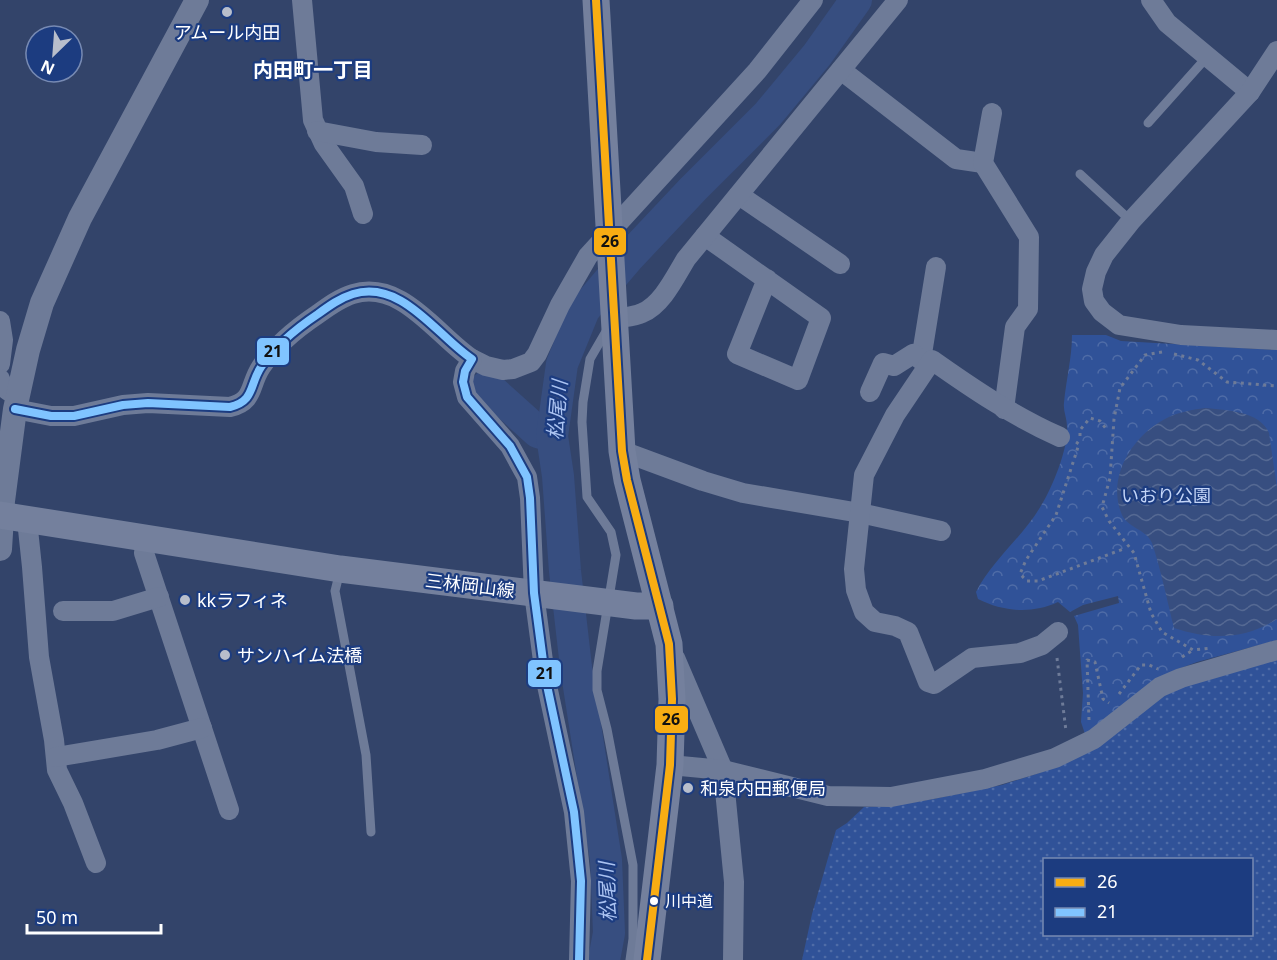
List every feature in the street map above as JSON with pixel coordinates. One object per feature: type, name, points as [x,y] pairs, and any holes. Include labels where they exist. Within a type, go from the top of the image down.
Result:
[{"type":"main road","points":[[596,0],[622,451],[627,480],[669,644],[672,699],[670,765],[647,960]]},
{"type":"main road","name":"三林岡山線","points":[[10,517],[340,569],[607,602],[660,606]]},
{"type":"street","points":[[96,863],[73,803],[57,770],[38,649],[32,567],[3,501],[7,391],[56,269],[80,218],[197,0]]},
{"type":"street","points":[[302,0],[313,120],[324,144],[354,186],[363,214]]},
{"type":"street","points":[[7,391],[51,416],[74,416],[123,405],[140,404],[230,407],[240,405],[248,399],[260,368],[273,351],[337,301],[365,291],[384,293],[404,303],[472,359],[486,366],[503,370],[531,362],[583,264],[609,240],[733,96],[757,72],[813,0]]},
{"type":"street","points":[[614,313],[641,313],[652,307],[705,236],[898,0]]},
{"type":"street","points":[[1151,0],[1167,23],[1250,92]]},
{"type":"street","points":[[1277,51],[1250,92],[1131,221],[1104,255],[1096,272],[1092,289],[1094,301],[1109,319],[1119,325],[1181,335],[1277,340]]},
{"type":"street","points":[[841,70],[956,159],[983,163]]},
{"type":"street","points":[[992,113],[983,163],[1029,237],[1028,309],[1015,327],[1004,409]]},
{"type":"street","points":[[317,131],[376,142],[422,145]]},
{"type":"street","points":[[739,195],[840,264]]},
{"type":"street","points":[[705,236],[767,279],[821,318],[798,380],[737,354],[767,279]]},
{"type":"street","points":[[936,267],[924,363],[864,475],[854,569],[856,590],[864,612],[875,622],[895,626],[908,632],[928,682],[934,684],[972,658],[1020,653],[1042,645],[1056,634]]},
{"type":"street","points":[[0,321],[3,340],[0,364]]},
{"type":"street","points":[[870,392],[883,363],[894,366],[913,354],[924,363]]},
{"type":"street","points":[[472,359],[465,371],[463,382],[467,396],[510,446],[527,477],[545,676],[574,812],[581,881],[579,960]]},
{"type":"street","points":[[924,363],[932,360],[1004,409],[1026,422],[1060,436]]},
{"type":"street","points":[[622,451],[743,493],[861,513],[941,531]]},
{"type":"street","points":[[0,549],[10,517]]},
{"type":"street","points":[[146,539],[144,553],[229,810]]},
{"type":"street","points":[[63,611],[113,611],[159,597]]},
{"type":"street","points":[[669,644],[723,770],[734,882],[733,960]]},
{"type":"street","points":[[670,765],[723,770],[828,796],[891,797],[986,779],[1055,758],[1094,739],[1160,687],[1181,678],[1277,650]]},
{"type":"street","points":[[56,757],[157,740],[202,728]]},
{"type":"lane","points":[[1148,123],[1207,57]]},
{"type":"lane","points":[[1080,174],[1131,221]]},
{"type":"lane","points":[[614,313],[590,359],[583,402],[584,466],[587,497],[611,532],[616,555],[597,670],[597,690],[607,729],[633,865],[633,939],[630,960]]},
{"type":"lane","points":[[340,569],[335,591],[366,755],[371,832]]},
{"type":"path","points":[[1193,650],[1162,632],[1151,613],[1134,553],[1109,521],[1102,507],[1110,478],[1114,419],[1120,388],[1145,355],[1164,352],[1198,360],[1227,382],[1277,386]]},
{"type":"path","points":[[1107,430],[1100,421],[1090,418],[1080,430],[1079,444],[1056,515],[1026,560],[1020,574],[1027,581],[1038,581],[1126,548]]},
{"type":"path","points":[[1060,436],[1079,444]]},
{"type":"path","points":[[1056,634],[1063,718],[1071,750]]},
{"type":"path","points":[[1179,658],[1193,650],[1214,648]]},
{"type":"path","points":[[1094,739],[1089,724],[1088,660],[1095,662],[1103,699],[1111,704],[1141,665],[1149,665],[1160,670]]},
{"type":"green space","name":"いおり公園","points":[[1072,335],[1106,335],[1121,341],[1277,350],[1277,640],[1173,671],[1085,734],[1081,722],[1083,693],[1078,625],[1074,616],[1119,603],[1118,596],[1083,605],[1070,612],[1058,602],[1028,610],[998,607],[978,599],[976,592],[991,569],[1035,516],[1055,477],[1067,434],[1064,406]]},
{"type":"green space","points":[[1277,657],[1277,960],[802,960],[812,914],[836,830],[864,807],[891,806],[1002,785],[1039,773],[1079,756],[1172,690]]},
{"type":"water","points":[[1205,408],[1242,413],[1265,426],[1269,433],[1277,488],[1277,619],[1252,631],[1227,636],[1201,635],[1174,628],[1152,543],[1146,535],[1128,523],[1122,515],[1118,501],[1117,487],[1120,473],[1125,460],[1142,436],[1153,426],[1170,417]]},
{"type":"waterway","name":"松尾川","points":[[604,960],[609,933],[606,860],[576,667],[565,571],[558,476],[552,436],[562,364],[584,310],[629,257],[768,114],[817,55],[856,0]]},
{"type":"waterway","points":[[487,386],[538,432],[552,436]]},
{"type":"transit line","name":"26","points":[[596,0],[622,451],[627,480],[669,644],[672,699],[670,765],[647,960]]},
{"type":"transit line","name":"21","points":[[15,409],[51,416],[74,416],[123,405],[148,403],[230,407],[244,401],[261,367],[294,331],[339,300],[353,294],[371,292],[387,295],[403,302],[418,312],[472,359],[465,371],[463,382],[467,397],[510,446],[527,477],[534,593],[545,676],[574,812],[581,881],[579,960]]},
{"type":"place","name":"アムール内田","points":[[227,12]]},
{"type":"place","name":"kkラフィネ","points":[[185,600]]},
{"type":"place","name":"サンハイム法橋","points":[[225,655]]},
{"type":"place","name":"和泉内田郵便局","points":[[688,788]]},
{"type":"place","name":"川中道","points":[[654,901]]},
{"type":"district","name":"内田町一丁目","points":[[313,69]]}]
